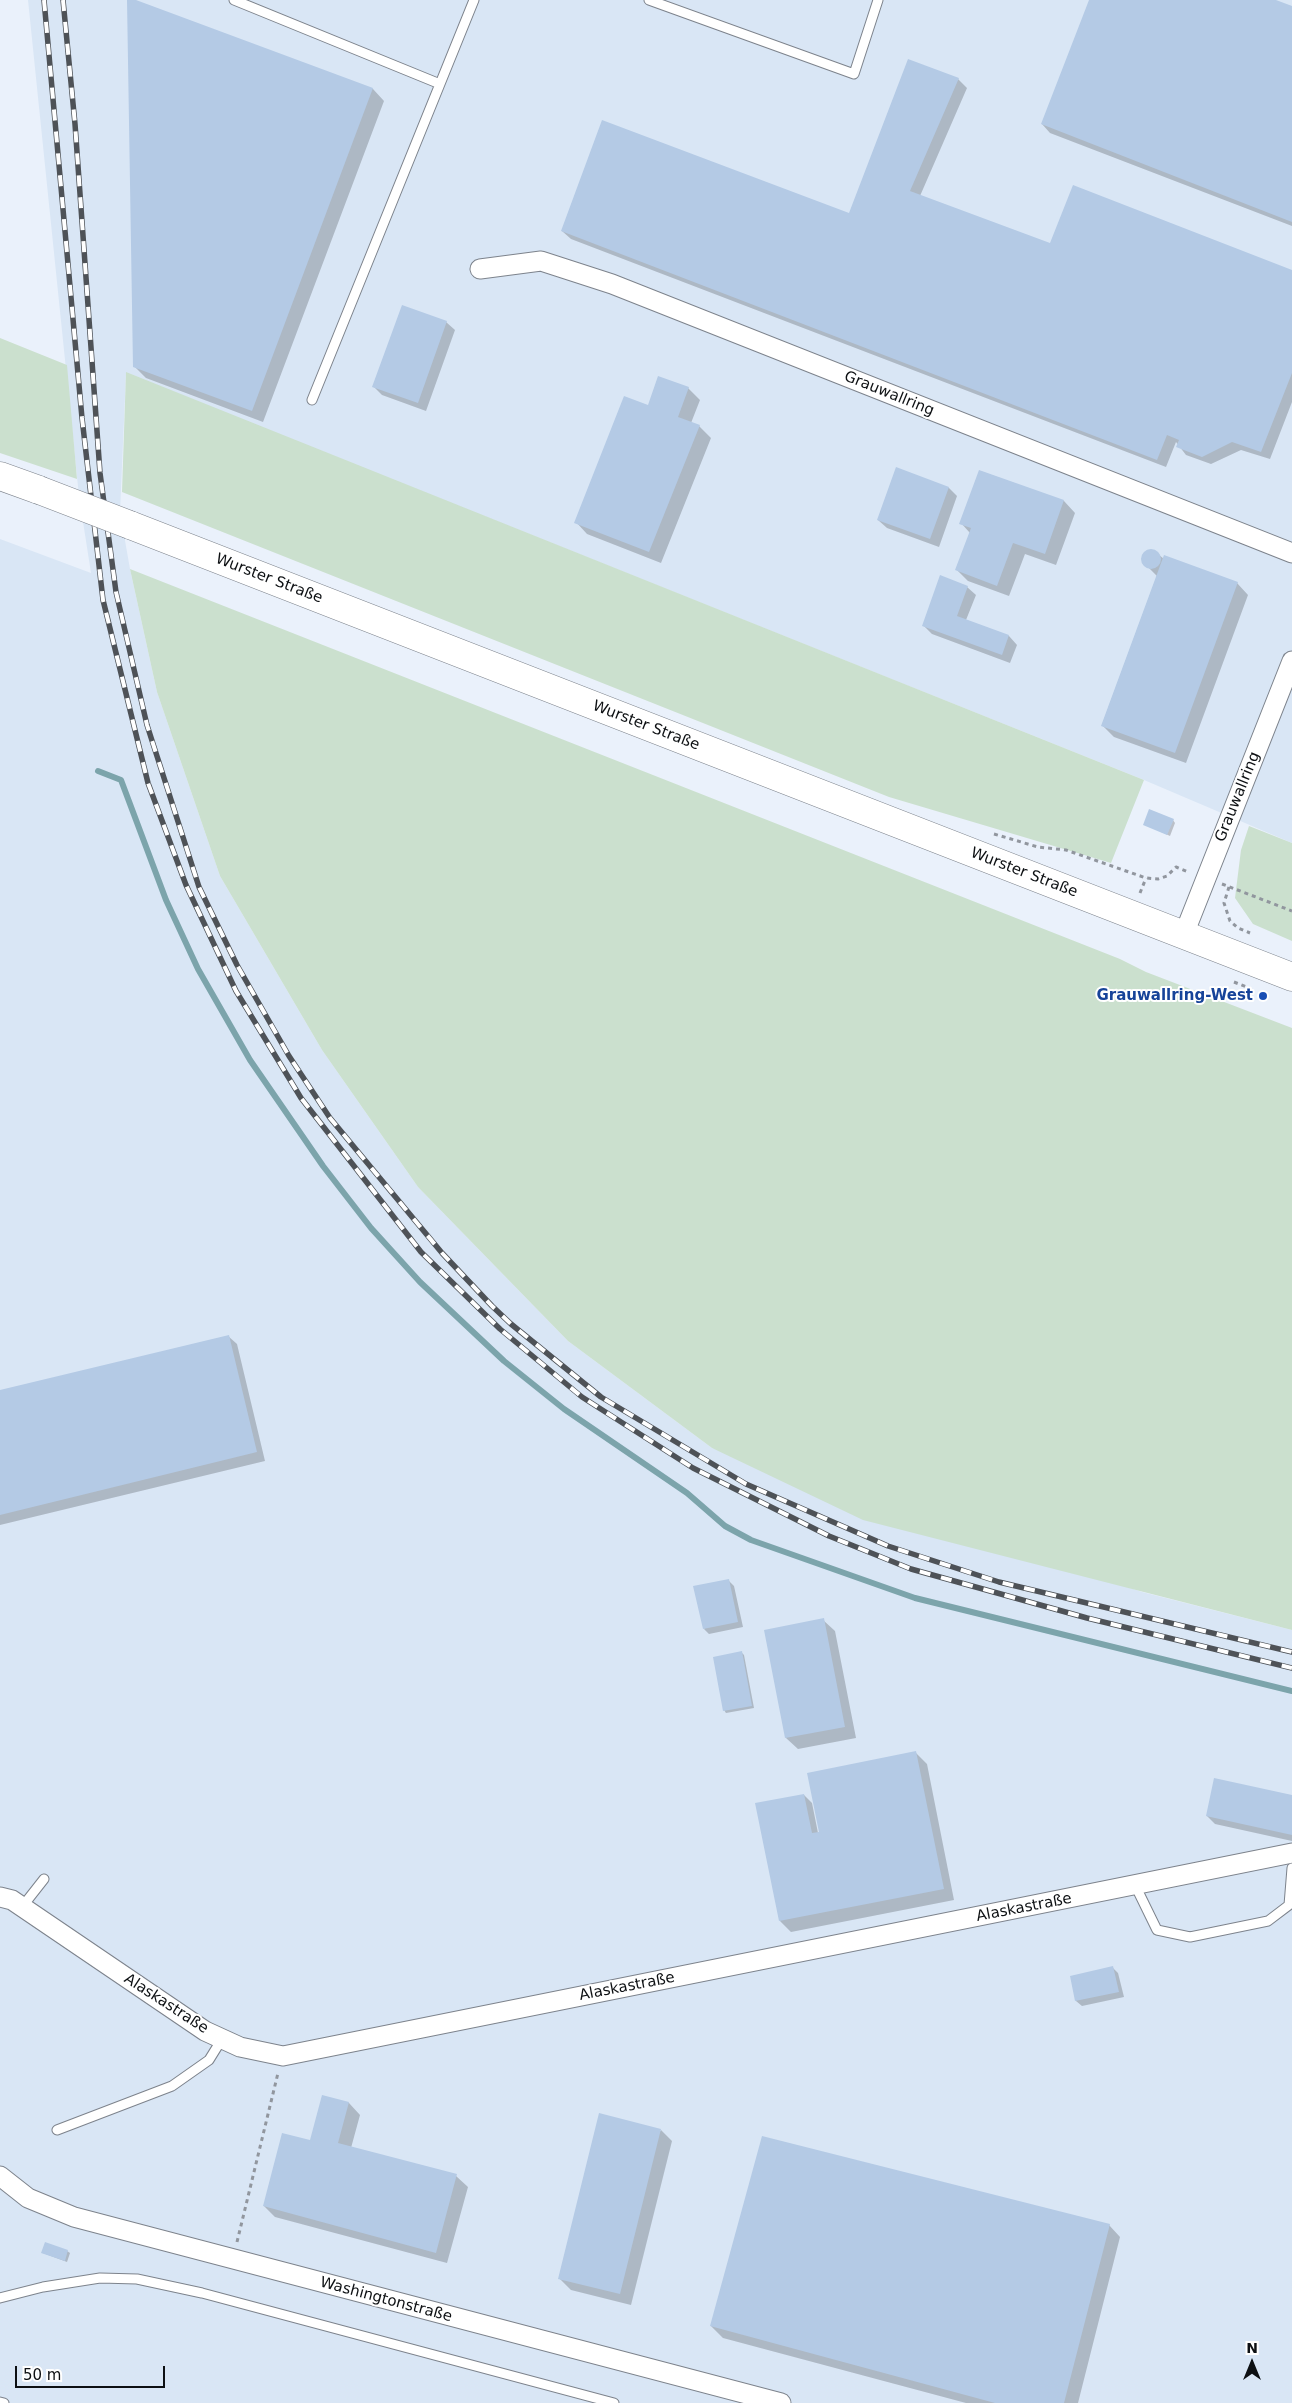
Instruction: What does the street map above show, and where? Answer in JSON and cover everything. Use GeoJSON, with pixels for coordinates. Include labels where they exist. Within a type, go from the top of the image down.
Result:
{"type":"FeatureCollection","features":[{"type":"Feature","properties":{"kind":"main road","name":"Wurster Straße"},"geometry":{"type":"LineString","coordinates":[[0,476],[1292,977]]}},
{"type":"Feature","properties":{"kind":"street","name":"Grauwallring"},"geometry":{"type":"LineString","coordinates":[[480,269],[541,261],[612,284],[1292,553]]}},
{"type":"Feature","properties":{"kind":"street","name":"Grauwallring"},"geometry":{"type":"LineString","coordinates":[[1184,934],[1292,661]]}},
{"type":"Feature","properties":{"kind":"street","name":"Alaskastraße"},"geometry":{"type":"LineString","coordinates":[[0,1897],[12,1900],[22,1906],[205,2032],[240,2047],[283,2056],[1292,1853]]}},
{"type":"Feature","properties":{"kind":"street","name":"Washingtonstraße"},"geometry":{"type":"LineString","coordinates":[[0,2176],[28,2198],[74,2217],[781,2403]]}},
{"type":"Feature","properties":{"kind":"lane"},"geometry":{"type":"LineString","coordinates":[[234,0],[440,84]]}},
{"type":"Feature","properties":{"kind":"lane"},"geometry":{"type":"LineString","coordinates":[[312,400],[474,0]]}},
{"type":"Feature","properties":{"kind":"lane"},"geometry":{"type":"LineString","coordinates":[[649,0],[854,74],[878,0]]}},
{"type":"Feature","properties":{"kind":"lane"},"geometry":{"type":"LineString","coordinates":[[1135,1886],[1157,1930],[1190,1937],[1268,1921],[1289,1904],[1292,1868]]}},
{"type":"Feature","properties":{"kind":"lane"},"geometry":{"type":"LineString","coordinates":[[22,1906],[44,1880]]}},
{"type":"Feature","properties":{"kind":"lane"},"geometry":{"type":"LineString","coordinates":[[57,2130],[172,2086],[209,2060],[222,2039]]}},
{"type":"Feature","properties":{"kind":"lane"},"geometry":{"type":"LineString","coordinates":[[0,2298],[43,2287],[100,2278],[137,2279],[202,2293],[614,2403]]}},
{"type":"Feature","properties":{"kind":"lane"},"geometry":{"type":"LineString","coordinates":[[0,2402],[4,2403]]}},
{"type":"Feature","properties":{"kind":"path"},"geometry":{"type":"LineString","coordinates":[[1256,936],[1238,928],[1230,921],[1224,903],[1229,887],[1292,911]]}},
{"type":"Feature","properties":{"kind":"path"},"geometry":{"type":"LineString","coordinates":[[233,2260],[283,2056]]}},
{"type":"Feature","properties":{"kind":"shaded area"},"geometry":{"type":"Polygon","coordinates":[[[28,0],[1292,0],[1292,843],[1144,780],[126,373],[120,512],[130,569],[157,692],[220,876],[322,1050],[418,1187],[568,1341],[712,1448],[1142,1592],[1292,1630],[1292,2403],[0,2403],[0,539],[91,573],[79,496],[28,0]]]}},
{"type":"Feature","properties":{"kind":"green space"},"geometry":{"type":"Polygon","coordinates":[[[0,338],[67,365],[77,479],[0,453],[0,338]]]}},
{"type":"Feature","properties":{"kind":"green space"},"geometry":{"type":"Polygon","coordinates":[[[126,372],[1144,780],[1111,863],[889,797],[122,492],[126,372]]]}},
{"type":"Feature","properties":{"kind":"green space"},"geometry":{"type":"Polygon","coordinates":[[[130,569],[1120,959],[1146,972],[1292,1028],[1292,1630],[863,1520],[712,1448],[568,1341],[418,1187],[322,1050],[220,876],[157,692],[130,569]]]}},
{"type":"Feature","properties":{"kind":"green space"},"geometry":{"type":"Polygon","coordinates":[[[1249,826],[1292,843],[1292,941],[1253,924],[1235,898],[1241,850],[1249,826]]]}},
{"type":"Feature","properties":{"kind":"building"},"geometry":{"type":"Polygon","coordinates":[[[127,0],[136,0],[373,88],[252,411],[133,367],[127,0]]]}},
{"type":"Feature","properties":{"kind":"building"},"geometry":{"type":"Polygon","coordinates":[[[1089,0],[1276,0],[1292,6],[1292,222],[1041,124],[1089,0]]]}},
{"type":"Feature","properties":{"kind":"building"},"geometry":{"type":"Polygon","coordinates":[[[908,59],[959,78],[910,191],[1050,243],[1073,185],[1292,270],[1292,373],[1261,452],[1232,442],[1202,457],[1176,447],[1179,440],[1167,435],[1157,460],[561,231],[602,120],[849,213],[908,59]]]}},
{"type":"Feature","properties":{"kind":"building"},"geometry":{"type":"Polygon","coordinates":[[[402,305],[447,321],[418,403],[372,387],[402,305]]]}},
{"type":"Feature","properties":{"kind":"building"},"geometry":{"type":"Polygon","coordinates":[[[658,376],[689,387],[678,417],[700,425],[649,552],[574,523],[624,396],[648,405],[658,376]]]}},
{"type":"Feature","properties":{"kind":"building"},"geometry":{"type":"Polygon","coordinates":[[[896,467],[949,487],[930,539],[877,520],[896,467]]]}},
{"type":"Feature","properties":{"kind":"building"},"geometry":{"type":"Polygon","coordinates":[[[979,470],[1064,500],[1045,554],[1013,543],[997,586],[955,570],[971,528],[959,524],[979,470]]]}},
{"type":"Feature","properties":{"kind":"building"},"geometry":{"type":"Polygon","coordinates":[[[1151,549],[1158,552],[1161,559],[1158,566],[1151,569],[1144,566],[1141,559],[1144,552],[1151,549]]]}},
{"type":"Feature","properties":{"kind":"building"},"geometry":{"type":"Polygon","coordinates":[[[1164,555],[1238,582],[1175,753],[1101,726],[1164,555]]]}},
{"type":"Feature","properties":{"kind":"building"},"geometry":{"type":"Polygon","coordinates":[[[940,575],[968,586],[957,616],[1009,635],[1002,655],[922,626],[940,575]]]}},
{"type":"Feature","properties":{"kind":"building"},"geometry":{"type":"Polygon","coordinates":[[[1149,809],[1174,819],[1167,835],[1143,825],[1149,809]]]}},
{"type":"Feature","properties":{"kind":"building"},"geometry":{"type":"Polygon","coordinates":[[[229,1335],[257,1452],[0,1515],[0,1390],[229,1335]]]}},
{"type":"Feature","properties":{"kind":"building"},"geometry":{"type":"Polygon","coordinates":[[[729,1579],[738,1622],[703,1629],[693,1586],[729,1579]]]}},
{"type":"Feature","properties":{"kind":"building"},"geometry":{"type":"Polygon","coordinates":[[[824,1618],[845,1727],[785,1738],[764,1630],[824,1618]]]}},
{"type":"Feature","properties":{"kind":"building"},"geometry":{"type":"Polygon","coordinates":[[[742,1651],[752,1706],[723,1711],[713,1657],[742,1651]]]}},
{"type":"Feature","properties":{"kind":"building"},"geometry":{"type":"Polygon","coordinates":[[[916,1751],[944,1889],[779,1921],[755,1803],[804,1794],[812,1833],[819,1832],[807,1773],[916,1751]]]}},
{"type":"Feature","properties":{"kind":"building"},"geometry":{"type":"Polygon","coordinates":[[[1214,1778],[1292,1795],[1292,1835],[1206,1816],[1214,1778]]]}},
{"type":"Feature","properties":{"kind":"building"},"geometry":{"type":"Polygon","coordinates":[[[1113,1966],[1119,1992],[1075,2001],[1070,1976],[1113,1966]]]}},
{"type":"Feature","properties":{"kind":"building"},"geometry":{"type":"Polygon","coordinates":[[[322,2095],[349,2102],[338,2143],[457,2174],[436,2253],[263,2206],[282,2133],[310,2140],[322,2095]]]}},
{"type":"Feature","properties":{"kind":"building"},"geometry":{"type":"Polygon","coordinates":[[[599,2113],[661,2129],[620,2294],[558,2279],[599,2113]]]}},
{"type":"Feature","properties":{"kind":"building"},"geometry":{"type":"Polygon","coordinates":[[[762,2136],[1110,2224],[1064,2403],[995,2403],[710,2326],[762,2136]]]}},
{"type":"Feature","properties":{"kind":"building"},"geometry":{"type":"Polygon","coordinates":[[[45,2242],[68,2250],[65,2261],[41,2253],[45,2242]]]}},
{"type":"Feature","properties":{"kind":"waterway"},"geometry":{"type":"LineString","coordinates":[[98,771],[121,780],[166,900],[198,969],[250,1060],[323,1166],[371,1228],[420,1282],[504,1361],[564,1409],[687,1493],[725,1526],[751,1540],[915,1598],[1292,1691]]}},
{"type":"Feature","properties":{"kind":"railway"},"geometry":{"type":"LineString","coordinates":[[44,0],[82,418],[103,600],[148,783],[186,885],[236,991],[301,1098],[421,1252],[500,1329],[582,1397],[693,1468],[829,1536],[911,1569],[1087,1618],[1292,1668]]}},
{"type":"Feature","properties":{"kind":"railway"},"geometry":{"type":"LineString","coordinates":[[63,0],[75,124],[100,473],[116,592],[147,725],[199,887],[237,965],[289,1056],[330,1118],[442,1253],[511,1324],[601,1397],[746,1484],[888,1546],[999,1582],[1292,1652]]}},
{"type":"Feature","properties":{"kind":"place","name":"Grauwallring-West"},"geometry":{"type":"Point","coordinates":[1263,996]}}]}
